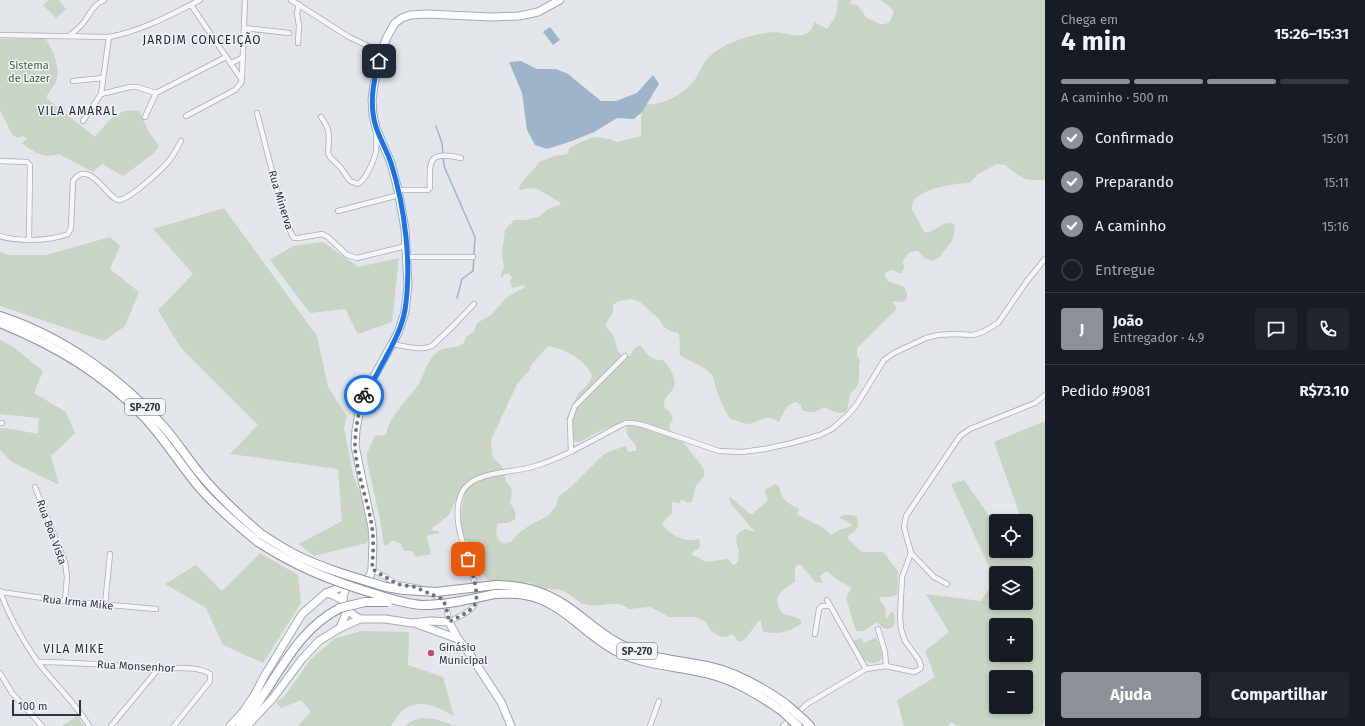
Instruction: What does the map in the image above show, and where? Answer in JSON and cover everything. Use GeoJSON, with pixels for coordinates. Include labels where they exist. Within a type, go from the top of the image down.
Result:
{"type":"FeatureCollection","features":[{"type":"Feature","properties":{"kind":"highway","name":"SP-270"},"geometry":{"type":"LineString","coordinates":[[0,316],[30,327],[52,339],[84,358],[111,378],[148,411],[164,428],[216,492],[259,538],[280,556],[315,574],[331,581],[406,603],[440,604],[495,594],[526,595],[540,599],[557,609],[592,635],[620,653],[636,660],[655,665],[709,674],[731,681],[784,708]]}},
{"type":"Feature","properties":{"kind":"highway","name":"SP-270"},"geometry":{"type":"LineString","coordinates":[[0,323],[56,348],[90,369],[110,385],[136,408],[216,506],[230,520],[259,538],[311,562],[351,577],[386,587],[436,592],[496,585],[524,587],[539,591],[565,605],[597,630],[625,647],[657,658],[709,666],[731,674],[770,693],[800,724],[810,726]]}},
{"type":"Feature","properties":{"kind":"highway"},"geometry":{"type":"LineString","coordinates":[[240,726],[250,715],[277,673],[306,634],[318,621],[343,606],[376,601],[406,603]]}},
{"type":"Feature","properties":{"kind":"main road"},"geometry":{"type":"LineString","coordinates":[[230,726],[243,712],[255,694],[302,614],[326,593],[349,584],[365,581],[370,576],[372,569],[372,527],[355,446],[356,430],[365,393],[398,333],[405,312],[408,285],[406,246],[398,193],[391,163],[376,128],[373,115],[372,100],[374,85],[381,52],[387,37],[395,23],[410,15],[427,14],[491,17],[519,16],[538,12],[560,0]]}},
{"type":"Feature","properties":{"kind":"main road"},"geometry":{"type":"LineString","coordinates":[[340,628],[344,591],[349,584]]}},
{"type":"Feature","properties":{"kind":"main road"},"geometry":{"type":"LineString","coordinates":[[326,593],[333,595],[343,606],[360,619]]}},
{"type":"Feature","properties":{"kind":"main road"},"geometry":{"type":"LineString","coordinates":[[247,726],[273,698],[302,659],[319,642],[340,628],[360,619],[385,619],[412,623],[458,639]]}},
{"type":"Feature","properties":{"kind":"main road"},"geometry":{"type":"LineString","coordinates":[[412,623],[430,621],[449,622],[458,639],[467,650],[501,702],[511,726]]}},
{"type":"Feature","properties":{"kind":"street"},"geometry":{"type":"LineString","coordinates":[[69,36],[86,19],[96,4],[104,0]]}},
{"type":"Feature","properties":{"kind":"street"},"geometry":{"type":"LineString","coordinates":[[0,35],[109,38],[126,34],[200,0]]}},
{"type":"Feature","properties":{"kind":"street"},"geometry":{"type":"LineString","coordinates":[[186,116],[235,90],[239,86],[242,80],[245,0]]}},
{"type":"Feature","properties":{"kind":"street"},"geometry":{"type":"LineString","coordinates":[[291,0],[349,37],[381,52]]}},
{"type":"Feature","properties":{"kind":"street"},"geometry":{"type":"LineString","coordinates":[[298,4],[298,43]]}},
{"type":"Feature","properties":{"kind":"street"},"geometry":{"type":"LineString","coordinates":[[191,5],[242,80]]}},
{"type":"Feature","properties":{"kind":"street"},"geometry":{"type":"LineString","coordinates":[[244,28],[289,33]]}},
{"type":"Feature","properties":{"kind":"street"},"geometry":{"type":"LineString","coordinates":[[83,121],[101,94],[109,38]]}},
{"type":"Feature","properties":{"kind":"street"},"geometry":{"type":"LineString","coordinates":[[145,117],[156,93],[226,57]]}},
{"type":"Feature","properties":{"kind":"street"},"geometry":{"type":"LineString","coordinates":[[231,63],[242,58]]}},
{"type":"Feature","properties":{"kind":"street"},"geometry":{"type":"LineString","coordinates":[[72,82],[103,78]]}},
{"type":"Feature","properties":{"kind":"street"},"geometry":{"type":"LineString","coordinates":[[101,94],[130,87],[138,87],[156,93]]}},
{"type":"Feature","properties":{"kind":"street","name":"Rua Minerva"},"geometry":{"type":"LineString","coordinates":[[257,113],[283,214],[294,238],[322,234],[328,237],[347,255],[356,258],[406,246]]}},
{"type":"Feature","properties":{"kind":"street"},"geometry":{"type":"LineString","coordinates":[[321,117],[327,124],[329,131],[328,153],[354,184],[358,184],[364,180],[373,160],[376,151],[376,128]]}},
{"type":"Feature","properties":{"kind":"street"},"geometry":{"type":"LineString","coordinates":[[0,236],[5,238],[29,240],[63,236],[68,234],[71,228],[73,181],[76,177],[80,175],[88,175],[106,189],[114,198],[119,200],[129,196],[168,162],[181,142]]}},
{"type":"Feature","properties":{"kind":"street"},"geometry":{"type":"LineString","coordinates":[[338,211],[398,193],[425,191],[429,189],[431,161],[437,156],[446,155],[461,158]]}},
{"type":"Feature","properties":{"kind":"street"},"geometry":{"type":"LineString","coordinates":[[0,161],[27,162],[30,165],[29,240]]}},
{"type":"Feature","properties":{"kind":"street"},"geometry":{"type":"LineString","coordinates":[[407,257],[473,257]]}},
{"type":"Feature","properties":{"kind":"street"},"geometry":{"type":"LineString","coordinates":[[372,569],[397,584],[415,587],[442,599],[446,606],[449,622],[470,610],[474,607],[476,602],[475,584],[457,522],[457,510],[464,489],[472,482],[481,477],[532,467],[572,452],[626,423],[643,425],[719,451],[742,452],[765,449],[792,443],[820,434],[832,429],[849,414],[857,404],[884,360],[894,353],[932,337],[954,334],[973,335],[983,332],[998,323],[1027,281],[1045,259]]}},
{"type":"Feature","properties":{"kind":"street"},"geometry":{"type":"LineString","coordinates":[[392,344],[416,348],[427,348],[432,346],[445,335],[474,304]]}},
{"type":"Feature","properties":{"kind":"street"},"geometry":{"type":"LineString","coordinates":[[572,452],[570,420],[575,406],[625,356]]}},
{"type":"Feature","properties":{"kind":"street"},"geometry":{"type":"LineString","coordinates":[[946,584],[934,577],[911,553],[904,527],[906,516],[960,436],[970,429],[1035,403],[1045,395]]}},
{"type":"Feature","properties":{"kind":"street","name":"Rua Boa Vista"},"geometry":{"type":"LineString","coordinates":[[36,487],[64,562],[67,577],[65,602]]}},
{"type":"Feature","properties":{"kind":"street"},"geometry":{"type":"LineString","coordinates":[[783,726],[807,704],[866,669],[886,666],[914,672],[918,671],[921,666],[919,660],[905,641],[901,629],[900,617],[902,577],[911,553]]}},
{"type":"Feature","properties":{"kind":"street"},"geometry":{"type":"LineString","coordinates":[[105,605],[110,554]]}},
{"type":"Feature","properties":{"kind":"street"},"geometry":{"type":"LineString","coordinates":[[0,592],[10,618],[38,662],[76,706],[89,726]]}},
{"type":"Feature","properties":{"kind":"street","name":"Rua Irma Mike"},"geometry":{"type":"LineString","coordinates":[[0,592],[65,602],[156,609]]}},
{"type":"Feature","properties":{"kind":"street"},"geometry":{"type":"LineString","coordinates":[[827,600],[866,669]]}},
{"type":"Feature","properties":{"kind":"street"},"geometry":{"type":"LineString","coordinates":[[815,634],[815,625],[819,609],[822,606],[830,606]]}},
{"type":"Feature","properties":{"kind":"street"},"geometry":{"type":"LineString","coordinates":[[878,629],[886,666]]}},
{"type":"Feature","properties":{"kind":"street","name":"Rua Monsenhor"},"geometry":{"type":"LineString","coordinates":[[38,662],[76,662],[160,668],[199,669],[206,671],[210,674],[210,681],[174,726]]}},
{"type":"Feature","properties":{"kind":"street"},"geometry":{"type":"LineString","coordinates":[[111,726],[160,668]]}},
{"type":"Feature","properties":{"kind":"street"},"geometry":{"type":"LineString","coordinates":[[0,673],[12,693],[42,726]]}},
{"type":"Feature","properties":{"kind":"street"},"geometry":{"type":"LineString","coordinates":[[650,726],[659,701]]}},
{"type":"Feature","properties":{"kind":"green space"},"geometry":{"type":"Polygon","coordinates":[[[49,0],[59,0],[66,9],[56,18],[43,5],[49,0]]]}},
{"type":"Feature","properties":{"kind":"green space"},"geometry":{"type":"Polygon","coordinates":[[[838,0],[852,0],[850,3],[858,6],[867,18],[880,24],[885,24],[890,22],[894,11],[881,0],[1045,0],[1045,180],[1025,179],[1005,165],[997,164],[978,174],[970,183],[935,188],[918,196],[913,202],[912,209],[924,232],[932,231],[943,224],[951,223],[955,225],[953,239],[941,256],[933,261],[926,259],[918,251],[910,252],[903,260],[904,268],[902,273],[892,270],[885,273],[888,281],[904,287],[907,293],[907,298],[903,302],[892,301],[896,307],[896,310],[857,348],[857,356],[860,360],[859,382],[850,394],[847,411],[842,413],[824,407],[816,411],[809,412],[802,410],[801,405],[796,402],[787,407],[779,422],[768,418],[763,418],[750,424],[733,420],[729,417],[723,406],[711,374],[704,368],[680,355],[680,341],[678,333],[670,331],[663,326],[660,320],[640,302],[632,299],[619,301],[613,305],[613,312],[605,325],[614,337],[618,351],[623,357],[630,356],[634,349],[640,345],[651,358],[663,360],[673,376],[675,383],[673,390],[666,397],[664,402],[664,407],[670,412],[673,419],[669,426],[671,433],[676,439],[683,442],[704,470],[704,476],[696,486],[692,501],[688,503],[681,499],[680,503],[672,502],[672,513],[662,524],[671,533],[682,539],[699,539],[700,547],[692,553],[693,556],[700,558],[705,562],[728,559],[733,565],[738,561],[739,551],[736,541],[737,535],[746,529],[755,532],[731,504],[729,497],[752,514],[768,501],[765,492],[766,489],[776,484],[786,501],[799,509],[798,515],[824,528],[831,535],[839,530],[853,526],[847,521],[839,518],[841,516],[856,516],[858,525],[857,528],[848,536],[849,540],[862,552],[883,552],[898,571],[897,595],[881,597],[879,599],[885,607],[886,619],[892,611],[894,613],[894,625],[888,629],[883,628],[877,622],[864,631],[856,631],[846,598],[851,587],[839,581],[827,571],[820,576],[823,583],[815,582],[802,566],[798,564],[795,568],[795,582],[782,591],[778,598],[778,602],[782,613],[801,620],[801,624],[787,631],[769,633],[763,632],[761,621],[759,620],[747,637],[741,642],[737,640],[733,634],[726,637],[719,636],[710,630],[706,622],[696,617],[669,617],[650,607],[629,609],[619,604],[594,606],[579,602],[564,591],[543,589],[531,583],[524,583],[509,588],[501,587],[487,580],[483,574],[482,563],[463,533],[461,526],[461,515],[464,492],[456,499],[449,515],[432,528],[433,531],[439,531],[439,533],[428,535],[427,537],[431,554],[416,557],[412,551],[404,551],[401,544],[395,541],[392,541],[386,546],[384,545],[380,519],[367,461],[367,453],[375,436],[386,435],[391,421],[418,385],[433,356],[440,350],[462,345],[465,342],[466,337],[474,332],[477,323],[491,315],[506,298],[525,287],[524,285],[512,288],[510,282],[512,277],[509,274],[505,274],[501,278],[504,268],[502,254],[505,230],[514,220],[525,220],[538,217],[548,209],[560,205],[561,203],[538,189],[530,188],[520,190],[519,188],[526,177],[539,162],[554,156],[568,154],[569,148],[594,137],[609,139],[617,142],[641,136],[641,115],[645,104],[665,101],[685,90],[694,81],[708,58],[725,46],[742,38],[770,32],[800,36],[811,30],[814,22],[827,29],[836,16],[838,0]],[[548,346],[517,384],[491,440],[492,455],[502,466],[506,481],[512,490],[510,503],[515,513],[515,518],[513,521],[497,524],[497,536],[504,544],[511,542],[519,533],[530,525],[548,516],[556,506],[558,497],[571,487],[602,456],[610,451],[626,446],[628,452],[636,451],[635,444],[627,434],[627,424],[609,427],[580,442],[575,442],[569,420],[566,419],[578,394],[589,383],[592,376],[580,360],[567,352],[548,346]]]}},
{"type":"Feature","properties":{"kind":"green space","name":"Sistema de Lazer"},"geometry":{"type":"Polygon","coordinates":[[[0,39],[46,39],[54,54],[58,71],[56,82],[46,98],[95,137],[109,121],[119,114],[124,112],[139,111],[149,132],[159,146],[153,154],[123,176],[102,164],[93,172],[59,154],[48,156],[39,154],[30,149],[22,143],[27,139],[23,136],[17,138],[12,134],[0,110],[0,39]]]}},
{"type":"Feature","properties":{"kind":"green space"},"geometry":{"type":"Polygon","coordinates":[[[224,208],[317,336],[328,387],[347,416],[344,428],[353,474],[372,527],[367,543],[314,556],[299,544],[342,521],[338,469],[230,454],[258,425],[181,348],[158,310],[193,274],[153,229],[224,208]]]}},
{"type":"Feature","properties":{"kind":"green space"},"geometry":{"type":"Polygon","coordinates":[[[110,237],[120,246],[110,269],[139,292],[125,326],[104,341],[0,306],[0,252],[8,255],[46,255],[110,237]]]}},
{"type":"Feature","properties":{"kind":"green space"},"geometry":{"type":"Polygon","coordinates":[[[323,242],[358,267],[399,258],[392,322],[358,334],[345,309],[310,313],[270,260],[293,246],[323,242]]]}},
{"type":"Feature","properties":{"kind":"green space"},"geometry":{"type":"Polygon","coordinates":[[[0,340],[12,346],[43,371],[34,393],[66,412],[75,433],[51,456],[59,485],[12,462],[0,450],[0,428],[38,434],[39,418],[0,414],[0,340]]]}},
{"type":"Feature","properties":{"kind":"green space"},"geometry":{"type":"Polygon","coordinates":[[[1045,421],[1045,722],[1041,726],[958,726],[951,722],[947,726],[904,726],[897,700],[935,677],[925,651],[949,632],[926,594],[981,601],[989,589],[989,610],[1033,610],[1033,566],[989,567],[951,484],[964,480],[989,516],[989,558],[1033,558],[1033,514],[1020,514],[994,442],[1045,421]]]}},
{"type":"Feature","properties":{"kind":"green space"},"geometry":{"type":"Polygon","coordinates":[[[260,553],[298,575],[301,603],[263,663],[223,645],[206,608],[165,584],[196,565],[222,591],[260,553]]]}},
{"type":"Feature","properties":{"kind":"green space"},"geometry":{"type":"Polygon","coordinates":[[[361,631],[409,632],[408,665],[443,677],[454,716],[442,709],[422,704],[408,707],[402,711],[391,726],[298,726],[311,712],[301,700],[281,708],[276,702],[284,697],[311,659],[334,639],[361,631]]]}},
{"type":"Feature","properties":{"kind":"green space"},"geometry":{"type":"Polygon","coordinates":[[[876,637],[882,656],[881,660],[878,662],[870,663],[861,656],[852,642],[861,638],[864,643],[876,637]]]}},
{"type":"Feature","properties":{"kind":"green space"},"geometry":{"type":"Polygon","coordinates":[[[77,716],[84,726],[62,726],[77,716]]]}},
{"type":"Feature","properties":{"kind":"green space"},"geometry":{"type":"Polygon","coordinates":[[[421,718],[435,719],[456,726],[405,726],[412,721],[421,718]]]}},
{"type":"Feature","properties":{"kind":"water"},"geometry":{"type":"Polygon","coordinates":[[[550,27],[560,40],[553,45],[543,32],[550,27]]]}},
{"type":"Feature","properties":{"kind":"water"},"geometry":{"type":"Polygon","coordinates":[[[521,61],[537,69],[556,69],[568,74],[601,101],[616,101],[637,93],[653,75],[659,84],[642,112],[634,119],[617,118],[594,132],[547,149],[535,145],[527,130],[522,93],[509,62],[521,61]]]}},
{"type":"Feature","properties":{"kind":"waterway"},"geometry":{"type":"LineString","coordinates":[[436,126],[442,143],[444,166],[475,237],[473,271],[462,279],[457,298]]}},
{"type":"Feature","properties":{"kind":"way so far"},"geometry":{"type":"LineString","coordinates":[[364,395],[356,430],[355,446],[372,527],[372,569],[397,584],[415,587],[442,599],[446,606],[449,622],[470,610],[474,607],[476,602],[475,584],[468,559]]}},
{"type":"Feature","properties":{"kind":"place","name":"Ginásio Municipal"},"geometry":{"type":"Point","coordinates":[431,653]}},
{"type":"Feature","properties":{"kind":"district","name":"JARDIM CONCEIÇÃO"},"geometry":{"type":"Point","coordinates":[202,40]}},
{"type":"Feature","properties":{"kind":"district","name":"VILA AMARAL"},"geometry":{"type":"Point","coordinates":[78,111]}},
{"type":"Feature","properties":{"kind":"district","name":"VILA MIKE"},"geometry":{"type":"Point","coordinates":[74,649]}},
{"type":"Feature","properties":{"kind":"route"},"geometry":{"type":"LineString","coordinates":[[364,395],[398,333],[405,312],[408,285],[405,229],[398,190],[391,163],[376,128],[373,115],[372,100],[379,61]]}}]}
